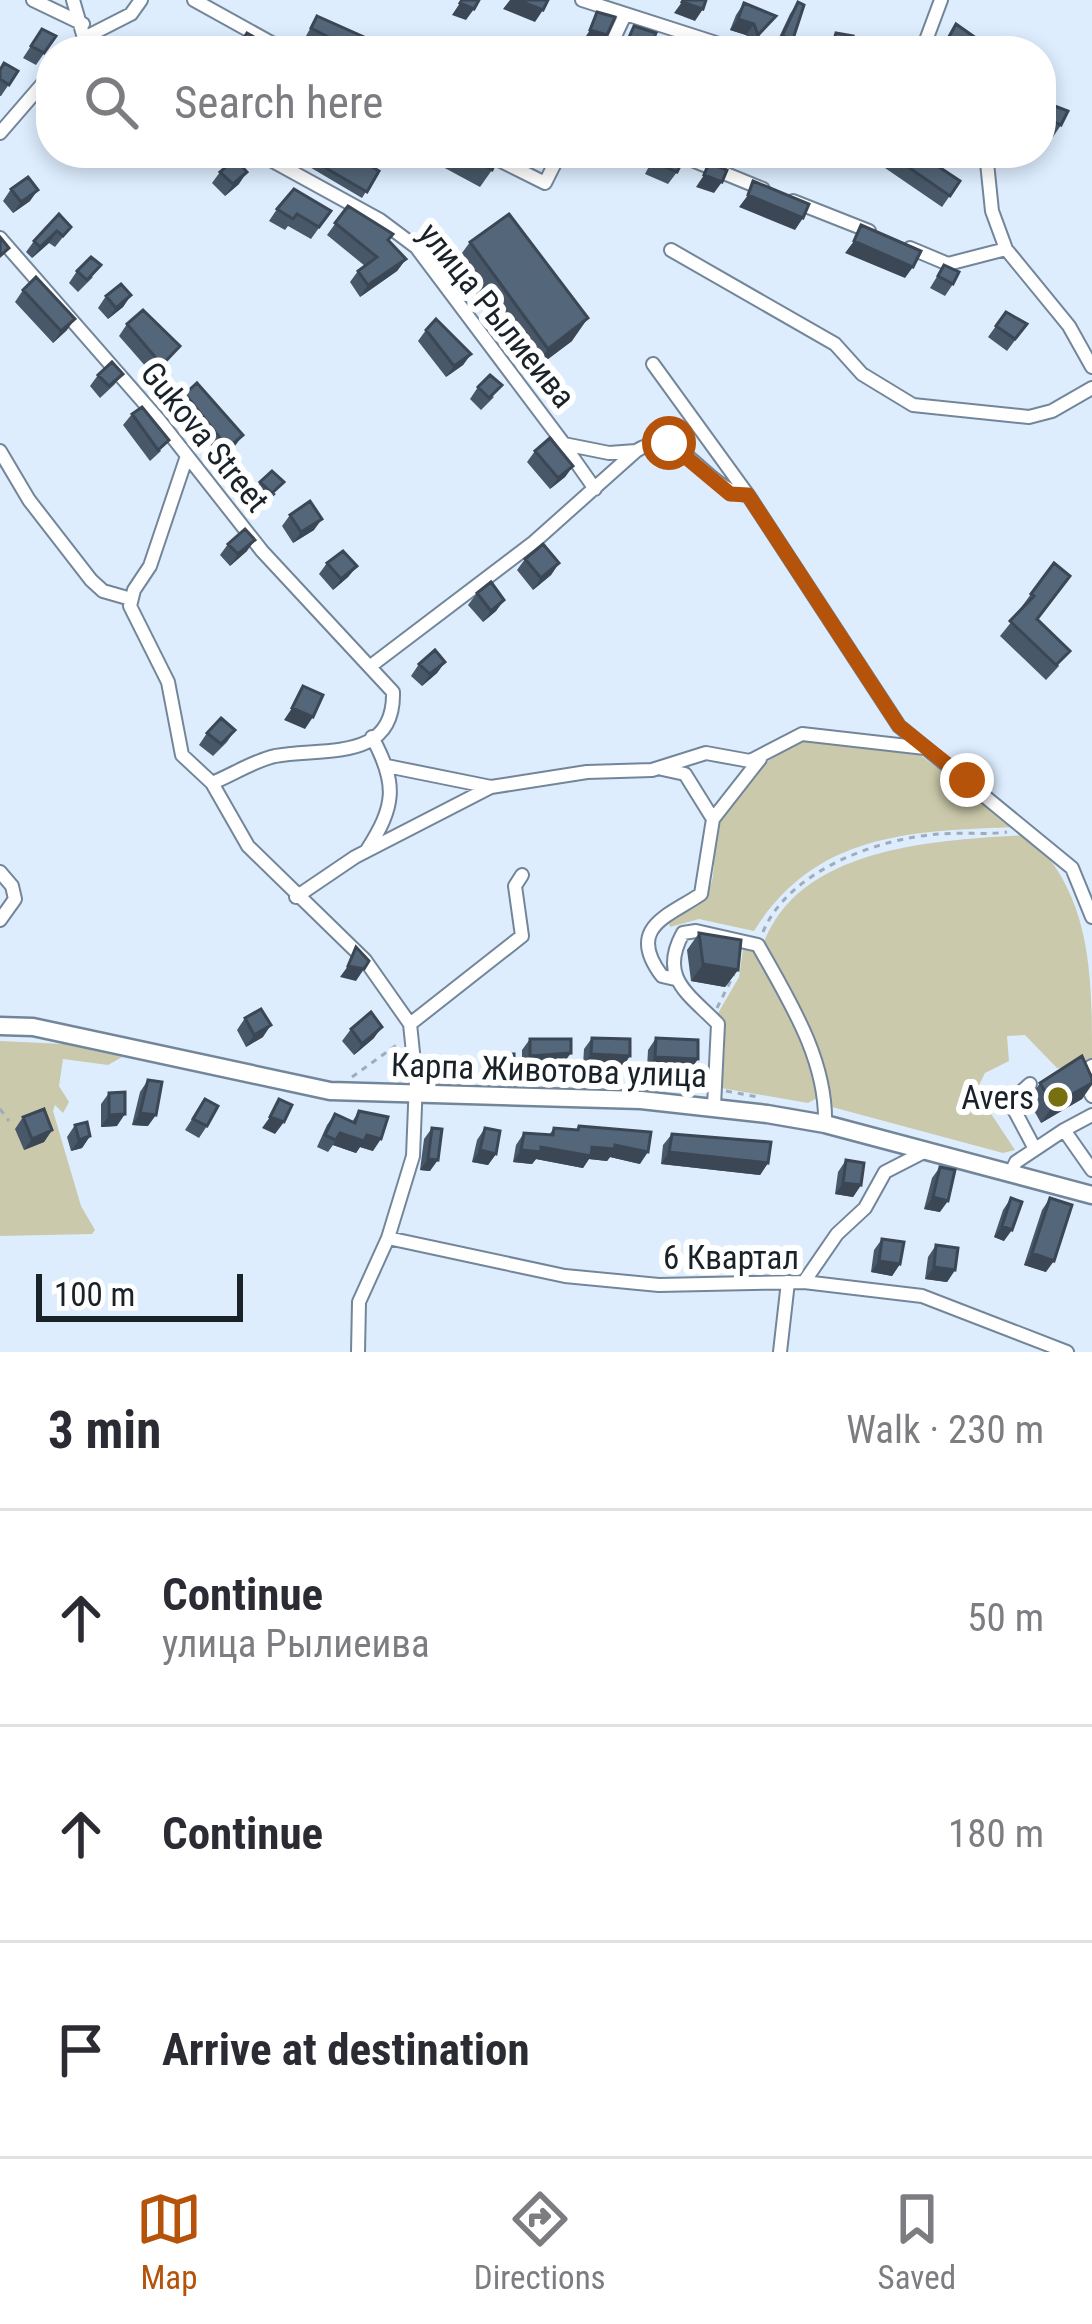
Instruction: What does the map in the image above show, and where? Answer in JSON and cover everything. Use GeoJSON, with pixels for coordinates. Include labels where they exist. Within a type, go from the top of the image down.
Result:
{"type":"FeatureCollection","features":[{"type":"Feature","properties":{"kind":"main road","name":"Карпа Животова улица"},"geometry":{"type":"LineString","coordinates":[[0,1026],[33,1027],[297,1087],[714,1106],[825,1124],[1092,1195]]}},
{"type":"Feature","properties":{"kind":"street"},"geometry":{"type":"LineString","coordinates":[[33,0],[87,36]]}},
{"type":"Feature","properties":{"kind":"street"},"geometry":{"type":"LineString","coordinates":[[74,0],[81,36]]}},
{"type":"Feature","properties":{"kind":"street"},"geometry":{"type":"LineString","coordinates":[[194,0],[259,36]]}},
{"type":"Feature","properties":{"kind":"street"},"geometry":{"type":"LineString","coordinates":[[582,0],[689,36]]}},
{"type":"Feature","properties":{"kind":"street"},"geometry":{"type":"LineString","coordinates":[[928,36],[941,0]]}},
{"type":"Feature","properties":{"kind":"street"},"geometry":{"type":"LineString","coordinates":[[83,32],[116,24],[138,1]]}},
{"type":"Feature","properties":{"kind":"street"},"geometry":{"type":"LineString","coordinates":[[615,36],[624,17]]}},
{"type":"Feature","properties":{"kind":"street"},"geometry":{"type":"LineString","coordinates":[[0,133],[36,91]]}},
{"type":"Feature","properties":{"kind":"street","name":"улица Рылиеива"},"geometry":{"type":"LineString","coordinates":[[285,168],[380,220],[416,247],[564,443],[609,453],[636,451],[650,442],[669,443],[730,494],[748,495]]}},
{"type":"Feature","properties":{"kind":"street"},"geometry":{"type":"LineString","coordinates":[[515,168],[545,183],[552,168]]}},
{"type":"Feature","properties":{"kind":"street"},"geometry":{"type":"LineString","coordinates":[[713,168],[948,264],[1006,249]]}},
{"type":"Feature","properties":{"kind":"street"},"geometry":{"type":"LineString","coordinates":[[988,168],[992,211],[1006,249],[1069,326],[1092,367]]}},
{"type":"Feature","properties":{"kind":"street","name":"Gukova Street"},"geometry":{"type":"LineString","coordinates":[[0,238],[262,550],[372,665]]}},
{"type":"Feature","properties":{"kind":"street"},"geometry":{"type":"LineString","coordinates":[[671,250],[835,344],[862,374],[913,405],[1029,417],[1052,411],[1092,388]]}},
{"type":"Feature","properties":{"kind":"street"},"geometry":{"type":"LineString","coordinates":[[653,364],[748,495],[899,726],[1032,830],[1072,868],[1092,917]]}},
{"type":"Feature","properties":{"kind":"street"},"geometry":{"type":"LineString","coordinates":[[564,443],[595,490]]}},
{"type":"Feature","properties":{"kind":"street"},"geometry":{"type":"LineString","coordinates":[[212,783],[264,759],[317,755],[372,737],[394,716],[393,692],[372,665],[595,490],[636,451]]}},
{"type":"Feature","properties":{"kind":"street"},"geometry":{"type":"LineString","coordinates":[[0,452],[29,500],[91,580],[103,591],[131,599]]}},
{"type":"Feature","properties":{"kind":"street"},"geometry":{"type":"LineString","coordinates":[[187,456],[150,566],[131,599],[139,630],[168,682],[182,755],[212,783],[248,846],[365,960],[410,1024],[415,1093],[412,1156],[388,1238],[359,1302],[358,1352]]}},
{"type":"Feature","properties":{"kind":"street"},"geometry":{"type":"LineString","coordinates":[[714,1106],[718,1024],[675,979],[662,976],[654,965],[651,931],[657,918],[701,894],[713,819],[779,741],[802,734],[926,748]]}},
{"type":"Feature","properties":{"kind":"street"},"geometry":{"type":"LineString","coordinates":[[366,851],[388,817],[388,766],[372,737]]}},
{"type":"Feature","properties":{"kind":"street"},"geometry":{"type":"LineString","coordinates":[[652,770],[706,753],[750,761],[762,756]]}},
{"type":"Feature","properties":{"kind":"street"},"geometry":{"type":"LineString","coordinates":[[388,766],[491,787]]}},
{"type":"Feature","properties":{"kind":"street"},"geometry":{"type":"LineString","coordinates":[[296,897],[366,851],[491,787],[587,772],[685,774],[713,819]]}},
{"type":"Feature","properties":{"kind":"street"},"geometry":{"type":"LineString","coordinates":[[0,872],[15,898],[0,920]]}},
{"type":"Feature","properties":{"kind":"street"},"geometry":{"type":"LineString","coordinates":[[410,1024],[522,936],[514,886],[522,875]]}},
{"type":"Feature","properties":{"kind":"street"},"geometry":{"type":"LineString","coordinates":[[675,979],[673,951],[682,933],[696,931],[758,945],[788,992],[821,1082],[825,1124]]}},
{"type":"Feature","properties":{"kind":"street"},"geometry":{"type":"LineString","coordinates":[[1092,1066],[1080,1074],[1092,1096]]}},
{"type":"Feature","properties":{"kind":"street"},"geometry":{"type":"LineString","coordinates":[[1030,1084],[1010,1102],[1035,1149]]}},
{"type":"Feature","properties":{"kind":"street"},"geometry":{"type":"LineString","coordinates":[[1010,1174],[1016,1162],[1092,1115]]}},
{"type":"Feature","properties":{"kind":"street"},"geometry":{"type":"LineString","coordinates":[[1064,1130],[1092,1171]]}},
{"type":"Feature","properties":{"kind":"street"},"geometry":{"type":"LineString","coordinates":[[804,1282],[837,1234],[865,1208],[885,1172],[924,1152]]}},
{"type":"Feature","properties":{"kind":"street","name":"6 Квартал"},"geometry":{"type":"LineString","coordinates":[[388,1238],[565,1276],[659,1285],[804,1282],[922,1296],[1067,1352]]}},
{"type":"Feature","properties":{"kind":"street"},"geometry":{"type":"LineString","coordinates":[[780,1352],[788,1282]]}},
{"type":"Feature","properties":{"kind":"path"},"geometry":{"type":"LineString","coordinates":[[758,945],[786,898],[840,862],[938,834],[1032,830]]}},
{"type":"Feature","properties":{"kind":"path"},"geometry":{"type":"LineString","coordinates":[[711,1016],[732,981],[741,943]]}},
{"type":"Feature","properties":{"kind":"path"},"geometry":{"type":"LineString","coordinates":[[345,1082],[399,1043],[411,1042]]}},
{"type":"Feature","properties":{"kind":"path"},"geometry":{"type":"LineString","coordinates":[[0,1109],[9,1121]]}},
{"type":"Feature","properties":{"kind":"green space"},"geometry":{"type":"Polygon","coordinates":[[[803,741],[920,755],[1018,827],[904,836],[837,856],[779,898],[754,931],[699,919],[670,927],[668,921],[708,891],[719,824],[731,800],[767,763],[803,741]]]}},
{"type":"Feature","properties":{"kind":"green space"},"geometry":{"type":"Polygon","coordinates":[[[1029,835],[1050,859],[1077,911],[1089,967],[1092,1060],[1079,1067],[1057,1068],[1025,1035],[1007,1036],[1009,1061],[985,1073],[976,1091],[1015,1150],[1003,1153],[832,1107],[792,990],[763,945],[781,912],[807,886],[876,854],[955,840],[1029,835]]]}},
{"type":"Feature","properties":{"kind":"green space"},"geometry":{"type":"Polygon","coordinates":[[[753,948],[800,1038],[817,1098],[808,1103],[721,1088],[725,1046],[717,1015],[739,977],[743,950],[753,948]]]}},
{"type":"Feature","properties":{"kind":"green space"},"geometry":{"type":"Polygon","coordinates":[[[0,1041],[64,1044],[122,1057],[108,1065],[63,1059],[59,1086],[69,1102],[63,1113],[55,1105],[53,1111],[81,1206],[95,1230],[92,1234],[0,1236],[0,1041]]]}},
{"type":"Feature","properties":{"kind":"building"},"geometry":{"type":"Polygon","coordinates":[[[462,0],[479,0],[474,9],[462,0]]]}},
{"type":"Feature","properties":{"kind":"building"},"geometry":{"type":"Polygon","coordinates":[[[518,0],[548,0],[543,10],[518,0]]]}},
{"type":"Feature","properties":{"kind":"building"},"geometry":{"type":"Polygon","coordinates":[[[683,0],[706,0],[703,9],[683,0]]]}},
{"type":"Feature","properties":{"kind":"building"},"geometry":{"type":"Polygon","coordinates":[[[798,2],[804,5],[794,36],[782,36],[798,2]]]}},
{"type":"Feature","properties":{"kind":"building"},"geometry":{"type":"Polygon","coordinates":[[[744,3],[776,16],[758,35],[754,24],[738,19],[744,3]]]}},
{"type":"Feature","properties":{"kind":"building"},"geometry":{"type":"Polygon","coordinates":[[[597,12],[615,17],[607,35],[590,30],[597,12]]]}},
{"type":"Feature","properties":{"kind":"building"},"geometry":{"type":"Polygon","coordinates":[[[317,16],[362,36],[326,36],[311,28],[317,16]]]}},
{"type":"Feature","properties":{"kind":"building"},"geometry":{"type":"Polygon","coordinates":[[[956,24],[973,36],[949,36],[956,24]]]}},
{"type":"Feature","properties":{"kind":"building"},"geometry":{"type":"Polygon","coordinates":[[[634,26],[656,33],[655,36],[630,36],[634,26]]]}},
{"type":"Feature","properties":{"kind":"building"},"geometry":{"type":"Polygon","coordinates":[[[4,63],[18,71],[9,85],[0,79],[4,63]]]}},
{"type":"Feature","properties":{"kind":"building"},"geometry":{"type":"Polygon","coordinates":[[[1056,106],[1068,111],[1061,125],[1056,123],[1056,106]]]}},
{"type":"Feature","properties":{"kind":"building"},"geometry":{"type":"Polygon","coordinates":[[[243,168],[247,172],[233,184],[220,172],[243,168]]]}},
{"type":"Feature","properties":{"kind":"building"},"geometry":{"type":"Polygon","coordinates":[[[326,168],[374,168],[379,171],[367,192],[326,168]]]}},
{"type":"Feature","properties":{"kind":"building"},"geometry":{"type":"Polygon","coordinates":[[[707,168],[727,170],[722,182],[704,175],[707,168]]]}},
{"type":"Feature","properties":{"kind":"building"},"geometry":{"type":"Polygon","coordinates":[[[910,168],[940,168],[960,181],[950,196],[910,168]]]}},
{"type":"Feature","properties":{"kind":"building"},"geometry":{"type":"Polygon","coordinates":[[[28,177],[38,190],[21,202],[11,189],[28,177]]]}},
{"type":"Feature","properties":{"kind":"building"},"geometry":{"type":"Polygon","coordinates":[[[753,181],[809,204],[803,218],[748,195],[753,181]]]}},
{"type":"Feature","properties":{"kind":"building"},"geometry":{"type":"Polygon","coordinates":[[[294,189],[331,211],[319,227],[277,209],[294,189]]]}},
{"type":"Feature","properties":{"kind":"building"},"geometry":{"type":"Polygon","coordinates":[[[348,206],[393,234],[388,240],[406,259],[368,285],[358,271],[377,257],[335,223],[348,206]]]}},
{"type":"Feature","properties":{"kind":"building"},"geometry":{"type":"Polygon","coordinates":[[[59,214],[71,227],[63,236],[57,231],[40,247],[34,241],[59,214]]]}},
{"type":"Feature","properties":{"kind":"building"},"geometry":{"type":"Polygon","coordinates":[[[509,214],[588,318],[548,349],[470,242],[509,214]]]}},
{"type":"Feature","properties":{"kind":"building"},"geometry":{"type":"Polygon","coordinates":[[[861,225],[921,251],[913,267],[854,241],[861,225]]]}},
{"type":"Feature","properties":{"kind":"building"},"geometry":{"type":"Polygon","coordinates":[[[91,257],[101,265],[87,280],[77,271],[91,257]]]}},
{"type":"Feature","properties":{"kind":"building"},"geometry":{"type":"Polygon","coordinates":[[[944,265],[959,272],[953,284],[938,276],[944,265]]]}},
{"type":"Feature","properties":{"kind":"building"},"geometry":{"type":"Polygon","coordinates":[[[36,277],[75,319],[61,331],[23,290],[36,277]]]}},
{"type":"Feature","properties":{"kind":"building"},"geometry":{"type":"Polygon","coordinates":[[[121,284],[131,295],[116,308],[106,296],[121,284]]]}},
{"type":"Feature","properties":{"kind":"building"},"geometry":{"type":"Polygon","coordinates":[[[143,310],[180,346],[162,365],[127,324],[143,310]]]}},
{"type":"Feature","properties":{"kind":"building"},"geometry":{"type":"Polygon","coordinates":[[[1006,312],[1027,324],[1015,339],[996,326],[1006,312]]]}},
{"type":"Feature","properties":{"kind":"building"},"geometry":{"type":"Polygon","coordinates":[[[436,319],[471,354],[454,366],[426,330],[436,319]]]}},
{"type":"Feature","properties":{"kind":"building"},"geometry":{"type":"Polygon","coordinates":[[[112,362],[123,374],[109,386],[98,375],[112,362]]]}},
{"type":"Feature","properties":{"kind":"building"},"geometry":{"type":"Polygon","coordinates":[[[490,375],[502,385],[489,398],[478,387],[490,375]]]}},
{"type":"Feature","properties":{"kind":"building"},"geometry":{"type":"Polygon","coordinates":[[[197,383],[243,435],[228,448],[185,394],[197,383]]]}},
{"type":"Feature","properties":{"kind":"building"},"geometry":{"type":"Polygon","coordinates":[[[142,407],[169,440],[158,450],[132,414],[142,407]]]}},
{"type":"Feature","properties":{"kind":"building"},"geometry":{"type":"Polygon","coordinates":[[[550,438],[573,466],[558,478],[535,451],[550,438]]]}},
{"type":"Feature","properties":{"kind":"building"},"geometry":{"type":"Polygon","coordinates":[[[272,471],[284,482],[272,493],[260,482],[272,471]]]}},
{"type":"Feature","properties":{"kind":"building"},"geometry":{"type":"Polygon","coordinates":[[[310,501],[322,519],[301,532],[290,515],[310,501]]]}},
{"type":"Feature","properties":{"kind":"building"},"geometry":{"type":"Polygon","coordinates":[[[245,529],[255,540],[238,554],[228,544],[245,529]]]}},
{"type":"Feature","properties":{"kind":"building"},"geometry":{"type":"Polygon","coordinates":[[[543,544],[559,563],[541,578],[525,559],[543,544]]]}},
{"type":"Feature","properties":{"kind":"building"},"geometry":{"type":"Polygon","coordinates":[[[343,551],[357,566],[341,579],[327,563],[343,551]]]}},
{"type":"Feature","properties":{"kind":"building"},"geometry":{"type":"Polygon","coordinates":[[[1054,563],[1070,576],[1037,619],[1070,651],[1056,665],[1010,621],[1034,596],[1031,594],[1054,563]]]}},
{"type":"Feature","properties":{"kind":"building"},"geometry":{"type":"Polygon","coordinates":[[[491,582],[504,600],[491,611],[477,593],[491,582]]]}},
{"type":"Feature","properties":{"kind":"building"},"geometry":{"type":"Polygon","coordinates":[[[435,650],[445,662],[430,674],[419,664],[435,650]]]}},
{"type":"Feature","properties":{"kind":"building"},"geometry":{"type":"Polygon","coordinates":[[[303,686],[323,695],[313,717],[292,708],[303,686]]]}},
{"type":"Feature","properties":{"kind":"building"},"geometry":{"type":"Polygon","coordinates":[[[221,718],[235,730],[221,744],[207,733],[221,718]]]}},
{"type":"Feature","properties":{"kind":"building"},"geometry":{"type":"Polygon","coordinates":[[[699,933],[741,940],[738,970],[703,964],[699,933]]]}},
{"type":"Feature","properties":{"kind":"building"},"geometry":{"type":"Polygon","coordinates":[[[356,947],[369,961],[364,969],[348,966],[356,947]]]}},
{"type":"Feature","properties":{"kind":"building"},"geometry":{"type":"Polygon","coordinates":[[[261,1009],[271,1025],[254,1035],[245,1018],[261,1009]]]}},
{"type":"Feature","properties":{"kind":"building"},"geometry":{"type":"Polygon","coordinates":[[[371,1012],[382,1027],[362,1044],[351,1029],[371,1012]]]}},
{"type":"Feature","properties":{"kind":"building"},"geometry":{"type":"Polygon","coordinates":[[[592,1038],[630,1039],[630,1056],[591,1054],[592,1038]]]}},
{"type":"Feature","properties":{"kind":"building"},"geometry":{"type":"Polygon","coordinates":[[[656,1038],[698,1040],[698,1059],[655,1057],[656,1038]]]}},
{"type":"Feature","properties":{"kind":"building"},"geometry":{"type":"Polygon","coordinates":[[[530,1039],[571,1039],[571,1053],[530,1056],[530,1039]]]}},
{"type":"Feature","properties":{"kind":"building"},"geometry":{"type":"Polygon","coordinates":[[[496,1054],[514,1054],[514,1066],[496,1065],[496,1054]]]}},
{"type":"Feature","properties":{"kind":"building"},"geometry":{"type":"Polygon","coordinates":[[[1082,1056],[1092,1083],[1053,1105],[1040,1083],[1082,1056]]]}},
{"type":"Feature","properties":{"kind":"building"},"geometry":{"type":"Polygon","coordinates":[[[148,1080],[162,1082],[156,1115],[140,1113],[148,1080]]]}},
{"type":"Feature","properties":{"kind":"building"},"geometry":{"type":"Polygon","coordinates":[[[125,1092],[125,1114],[109,1115],[109,1093],[125,1092]]]}},
{"type":"Feature","properties":{"kind":"building"},"geometry":{"type":"Polygon","coordinates":[[[205,1099],[218,1106],[207,1126],[193,1119],[205,1099]]]}},
{"type":"Feature","properties":{"kind":"building"},"geometry":{"type":"Polygon","coordinates":[[[279,1099],[292,1105],[284,1122],[270,1117],[279,1099]]]}},
{"type":"Feature","properties":{"kind":"building"},"geometry":{"type":"Polygon","coordinates":[[[44,1109],[52,1130],[32,1139],[23,1117],[44,1109]]]}},
{"type":"Feature","properties":{"kind":"building"},"geometry":{"type":"Polygon","coordinates":[[[359,1111],[388,1117],[381,1139],[367,1135],[364,1141],[340,1133],[336,1140],[325,1135],[335,1114],[355,1123],[359,1111]]]}},
{"type":"Feature","properties":{"kind":"building"},"geometry":{"type":"Polygon","coordinates":[[[87,1122],[90,1136],[79,1140],[75,1125],[87,1122]]]}},
{"type":"Feature","properties":{"kind":"building"},"geometry":{"type":"Polygon","coordinates":[[[579,1126],[651,1132],[648,1152],[615,1145],[615,1149],[592,1147],[591,1156],[541,1147],[541,1152],[521,1150],[524,1133],[553,1135],[554,1128],[578,1130],[579,1126]]]}},
{"type":"Feature","properties":{"kind":"building"},"geometry":{"type":"Polygon","coordinates":[[[432,1128],[442,1129],[438,1160],[428,1159],[432,1128]]]}},
{"type":"Feature","properties":{"kind":"building"},"geometry":{"type":"Polygon","coordinates":[[[485,1128],[500,1131],[496,1154],[480,1150],[485,1128]]]}},
{"type":"Feature","properties":{"kind":"building"},"geometry":{"type":"Polygon","coordinates":[[[672,1134],[771,1142],[768,1163],[669,1152],[672,1134]]]}},
{"type":"Feature","properties":{"kind":"building"},"geometry":{"type":"Polygon","coordinates":[[[846,1160],[864,1163],[861,1185],[843,1183],[846,1160]]]}},
{"type":"Feature","properties":{"kind":"building"},"geometry":{"type":"Polygon","coordinates":[[[940,1167],[955,1170],[948,1201],[933,1197],[940,1167]]]}},
{"type":"Feature","properties":{"kind":"building"},"geometry":{"type":"Polygon","coordinates":[[[1011,1198],[1022,1202],[1012,1230],[1002,1226],[1011,1198]]]}},
{"type":"Feature","properties":{"kind":"building"},"geometry":{"type":"Polygon","coordinates":[[[1050,1198],[1072,1205],[1054,1261],[1032,1253],[1050,1198]]]}},
{"type":"Feature","properties":{"kind":"building"},"geometry":{"type":"Polygon","coordinates":[[[882,1239],[904,1242],[900,1264],[879,1261],[882,1239]]]}},
{"type":"Feature","properties":{"kind":"building"},"geometry":{"type":"Polygon","coordinates":[[[936,1245],[958,1248],[955,1270],[934,1267],[936,1245]]]}},
{"type":"Feature","properties":{"kind":"place","name":"Avers"},"geometry":{"type":"Point","coordinates":[1058,1097]}},
{"type":"Feature","properties":{"kind":"route"},"geometry":{"type":"LineString","coordinates":[[669,443],[730,494],[748,495],[899,726],[967,780]]}}]}
